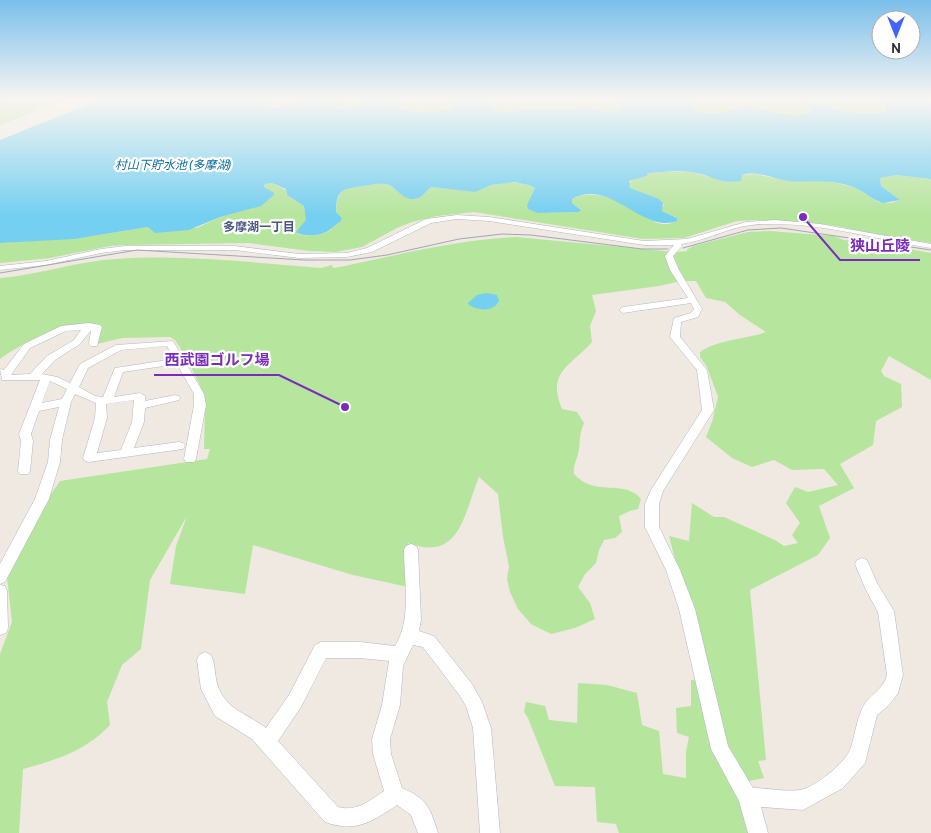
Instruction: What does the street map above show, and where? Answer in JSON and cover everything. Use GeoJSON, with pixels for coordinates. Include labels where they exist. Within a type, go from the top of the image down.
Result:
{"type":"FeatureCollection","features":[{"type":"Feature","properties":{"kind":"street"},"geometry":{"type":"LineString","coordinates":[[0,268],[46,262],[101,250],[125,248],[241,248],[293,255],[347,255],[369,250],[429,221],[457,217],[490,219],[638,242],[676,243],[701,238],[740,225],[763,223],[833,229],[931,246]]}},
{"type":"Feature","properties":{"kind":"street"},"geometry":{"type":"LineString","coordinates":[[676,243],[678,246],[669,256],[671,266],[698,309],[696,314],[676,320],[675,337],[677,342],[689,352],[702,370],[708,410],[657,490],[652,504],[651,522],[673,570],[687,609],[720,749],[748,797],[756,832]]}},
{"type":"Feature","properties":{"kind":"street"},"geometry":{"type":"LineString","coordinates":[[623,310],[694,300]]}},
{"type":"Feature","properties":{"kind":"street"},"geometry":{"type":"LineString","coordinates":[[32,378],[51,358],[76,342],[89,326]]}},
{"type":"Feature","properties":{"kind":"street"},"geometry":{"type":"LineString","coordinates":[[94,344],[97,326],[64,328],[24,347],[3,373],[6,378],[46,377],[104,402],[140,396],[138,422],[126,453]]}},
{"type":"Feature","properties":{"kind":"street"},"geometry":{"type":"LineString","coordinates":[[0,578],[42,499],[54,462],[56,440],[66,402],[84,366],[119,348],[167,341],[199,394],[200,405],[190,459]]}},
{"type":"Feature","properties":{"kind":"street"},"geometry":{"type":"LineString","coordinates":[[179,361],[119,370],[104,402],[89,458],[179,446]]}},
{"type":"Feature","properties":{"kind":"street"},"geometry":{"type":"LineString","coordinates":[[24,471],[27,441],[25,434],[46,377]]}},
{"type":"Feature","properties":{"kind":"street"},"geometry":{"type":"LineString","coordinates":[[140,405],[175,398]]}},
{"type":"Feature","properties":{"kind":"street"},"geometry":{"type":"LineString","coordinates":[[34,408],[66,402]]}},
{"type":"Feature","properties":{"kind":"street"},"geometry":{"type":"LineString","coordinates":[[395,795],[382,754],[381,739],[391,705],[395,666],[399,654],[409,638],[413,620],[411,550]]}},
{"type":"Feature","properties":{"kind":"street"},"geometry":{"type":"LineString","coordinates":[[748,797],[804,800],[836,781],[858,756],[866,720],[871,709],[883,699],[892,687],[895,675],[886,612],[871,586],[862,564]]}},
{"type":"Feature","properties":{"kind":"street"},"geometry":{"type":"LineString","coordinates":[[0,591],[0,628]]}},
{"type":"Feature","properties":{"kind":"street"},"geometry":{"type":"LineString","coordinates":[[409,638],[428,641],[473,702],[482,728],[490,833]]}},
{"type":"Feature","properties":{"kind":"street"},"geometry":{"type":"LineString","coordinates":[[266,743],[295,701],[321,650],[360,650],[399,654]]}},
{"type":"Feature","properties":{"kind":"street"},"geometry":{"type":"LineString","coordinates":[[205,660],[210,689],[221,710],[258,733],[332,815],[342,819],[362,818],[395,795]]}},
{"type":"Feature","properties":{"kind":"street"},"geometry":{"type":"LineString","coordinates":[[395,795],[412,802],[421,809],[428,833]]}},
{"type":"Feature","properties":{"kind":"green space"},"geometry":{"type":"Polygon","coordinates":[[[692,172],[710,177],[755,174],[789,181],[826,180],[856,188],[878,202],[891,203],[900,200],[881,186],[880,178],[896,175],[931,179],[931,243],[881,236],[837,226],[756,220],[737,221],[684,238],[643,239],[474,212],[437,216],[412,222],[362,247],[336,252],[309,251],[249,243],[125,245],[110,246],[50,258],[0,263],[0,243],[86,237],[148,227],[197,228],[220,217],[261,205],[273,196],[264,187],[265,184],[272,183],[286,190],[287,195],[304,206],[307,220],[297,234],[304,235],[326,233],[341,221],[342,218],[336,212],[339,195],[342,192],[349,188],[378,184],[388,185],[405,196],[416,199],[431,187],[471,191],[510,182],[526,184],[535,188],[530,200],[538,213],[579,212],[580,209],[572,203],[572,199],[579,196],[594,195],[610,198],[653,221],[668,224],[677,221],[676,217],[662,211],[661,209],[664,205],[661,201],[630,188],[628,183],[647,176],[648,173],[692,172]]]}},
{"type":"Feature","properties":{"kind":"green space"},"geometry":{"type":"Polygon","coordinates":[[[770,231],[833,236],[844,240],[875,243],[931,253],[931,380],[889,356],[881,371],[884,376],[901,384],[902,407],[876,421],[873,445],[840,464],[854,488],[819,506],[830,538],[818,555],[750,590],[766,760],[758,761],[764,778],[749,781],[746,798],[750,833],[619,833],[616,824],[597,822],[595,787],[555,786],[524,712],[526,702],[545,706],[549,720],[577,723],[578,683],[607,685],[637,693],[642,725],[659,731],[663,774],[686,778],[686,752],[689,737],[677,733],[676,708],[691,706],[691,680],[707,681],[669,536],[689,541],[692,503],[714,517],[724,517],[784,546],[798,543],[792,535],[800,523],[786,503],[795,487],[808,492],[838,485],[824,469],[792,470],[774,460],[752,467],[732,458],[706,437],[718,397],[707,367],[700,357],[700,352],[723,342],[766,332],[740,315],[725,302],[706,298],[696,281],[681,281],[659,286],[592,295],[596,311],[590,326],[592,342],[569,364],[559,378],[557,386],[562,409],[577,412],[584,423],[574,466],[574,474],[582,481],[591,485],[626,490],[634,493],[641,499],[638,509],[619,516],[622,532],[615,538],[604,540],[596,563],[585,574],[578,587],[590,603],[595,619],[575,628],[551,634],[531,624],[518,609],[510,592],[507,579],[509,566],[503,537],[498,494],[479,477],[464,519],[458,531],[450,540],[439,546],[426,547],[408,543],[408,587],[353,575],[253,545],[245,594],[170,584],[176,546],[187,516],[150,580],[141,649],[122,665],[107,702],[110,725],[80,748],[59,758],[23,769],[19,833],[0,833],[0,654],[12,622],[7,577],[29,526],[60,481],[207,459],[210,449],[204,449],[205,410],[202,390],[187,359],[175,340],[170,337],[122,338],[97,344],[93,324],[73,324],[55,329],[35,338],[0,359],[0,278],[101,260],[142,258],[219,260],[321,268],[332,265],[333,268],[471,241],[516,237],[675,252],[689,251],[686,250],[693,246],[748,232],[770,231]]]}},
{"type":"Feature","properties":{"kind":"water","name":"村山下貯水池 (多摩湖)"},"geometry":{"type":"Polygon","coordinates":[[[8,137],[931,137],[931,179],[896,175],[880,178],[881,186],[900,200],[883,203],[844,184],[788,181],[754,174],[742,175],[741,181],[733,182],[691,172],[670,171],[648,173],[647,176],[629,181],[630,188],[659,199],[663,203],[662,211],[677,218],[677,221],[664,223],[651,220],[600,195],[586,194],[572,199],[572,203],[581,210],[579,212],[538,213],[528,209],[527,205],[535,188],[514,182],[491,185],[475,192],[431,187],[422,196],[415,199],[409,199],[389,185],[376,184],[350,188],[342,192],[337,199],[336,205],[336,212],[342,218],[341,221],[325,233],[312,235],[303,235],[296,232],[306,220],[304,206],[287,195],[286,189],[272,183],[265,184],[264,187],[274,193],[273,196],[261,206],[220,217],[189,230],[155,233],[148,227],[74,239],[0,243],[0,140],[8,137]]]}},
{"type":"Feature","properties":{"kind":"water"},"geometry":{"type":"Polygon","coordinates":[[[486,293],[497,295],[499,301],[497,305],[490,309],[481,309],[469,305],[468,303],[477,295],[486,293]]]}},
{"type":"Feature","properties":{"kind":"tram line"},"geometry":{"type":"LineString","coordinates":[[683,248],[748,230],[781,228],[931,250]]}},
{"type":"Feature","properties":{"kind":"tram line"},"geometry":{"type":"LineString","coordinates":[[0,273],[137,250],[304,260],[350,260],[387,255],[459,239],[502,234],[531,235],[642,249],[668,249]]}},
{"type":"Feature","properties":{"kind":"place","name":"狭山丘陵"},"geometry":{"type":"Point","coordinates":[803,217]}},
{"type":"Feature","properties":{"kind":"place","name":"西武園ゴルフ場"},"geometry":{"type":"Point","coordinates":[345,407]}},
{"type":"Feature","properties":{"kind":"district","name":"多摩湖一丁目"},"geometry":{"type":"Point","coordinates":[259,227]}}]}
